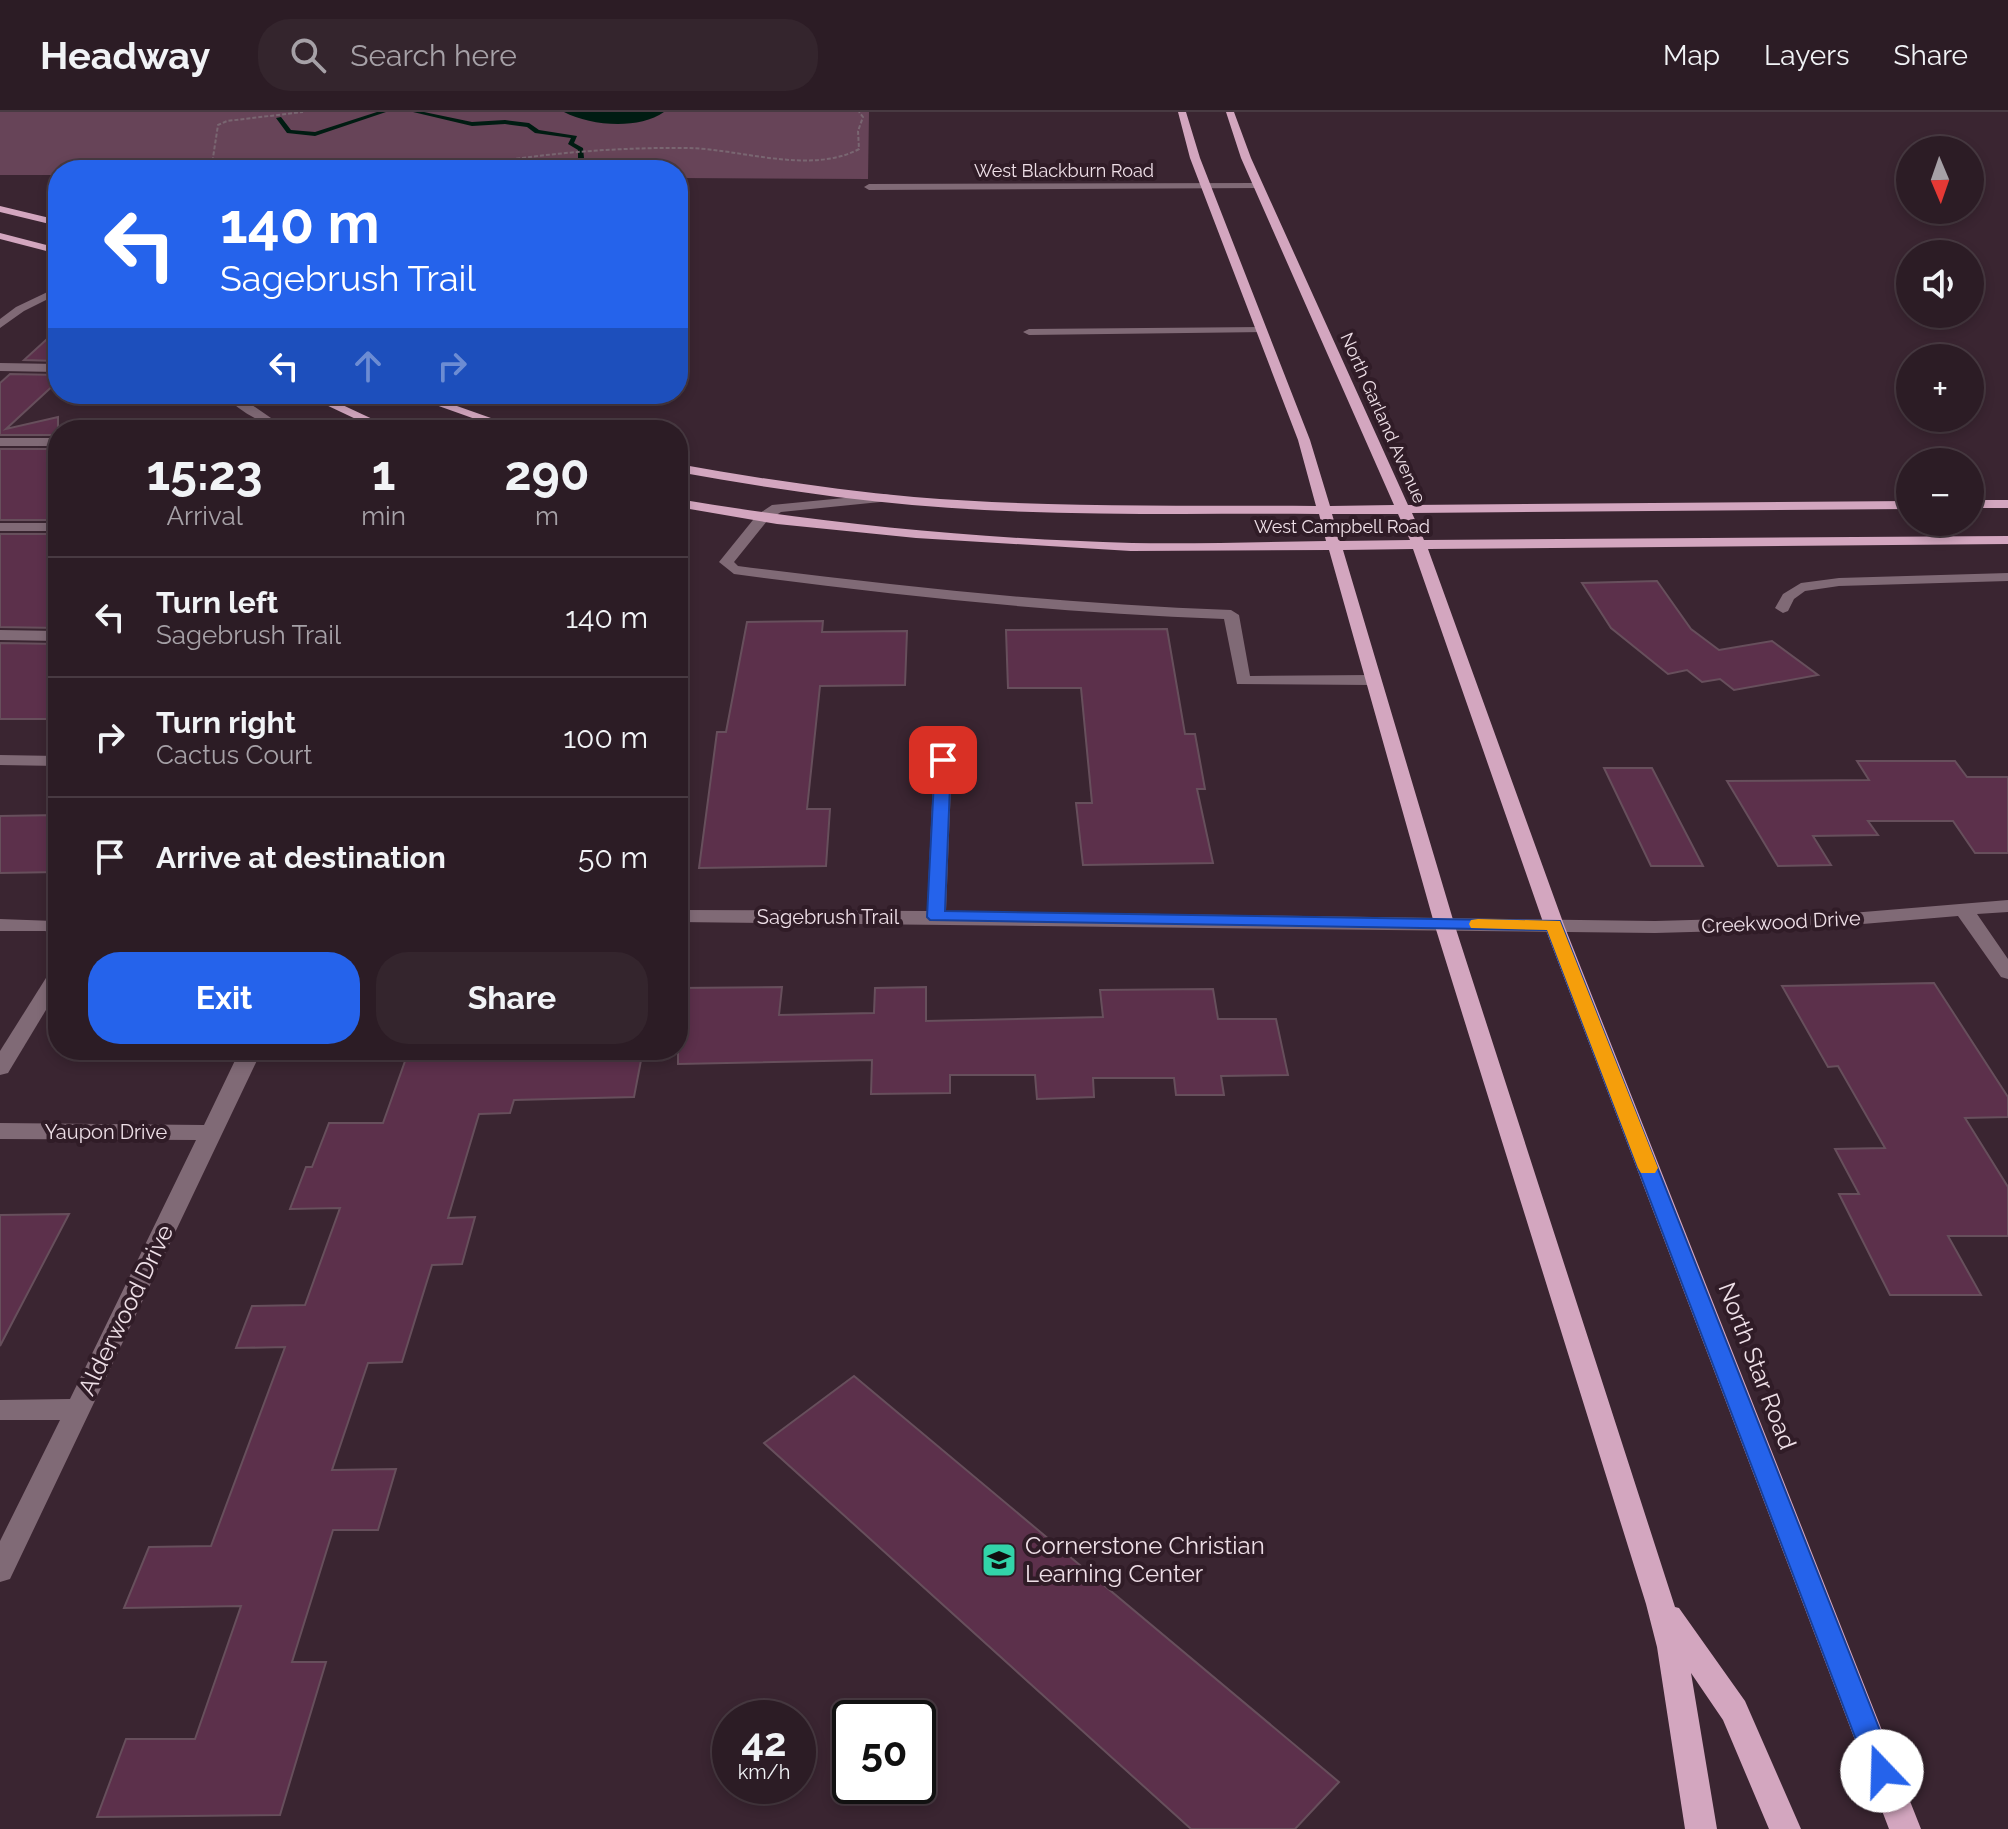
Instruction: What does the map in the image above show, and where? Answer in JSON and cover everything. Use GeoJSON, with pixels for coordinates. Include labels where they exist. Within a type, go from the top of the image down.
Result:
{"type":"FeatureCollection","features":[{"type":"Feature","properties":{"kind":"main road"},"geometry":{"type":"LineString","coordinates":[[1182,112],[1304,440],[1371,680],[1444,923],[1660,1604],[1672,1647],[1701,1829]]}},
{"type":"Feature","properties":{"kind":"main road","name":"North Garland Avenue"},"geometry":{"type":"LineString","coordinates":[[1230,112],[1371,445],[1419,545],[1554,925]]}},
{"type":"Feature","properties":{"kind":"main road"},"geometry":{"type":"LineString","coordinates":[[0,209],[48,221]]}},
{"type":"Feature","properties":{"kind":"main road"},"geometry":{"type":"LineString","coordinates":[[0,236],[48,248]]}},
{"type":"Feature","properties":{"kind":"main road"},"geometry":{"type":"LineString","coordinates":[[332,404],[368,420]]}},
{"type":"Feature","properties":{"kind":"main road"},"geometry":{"type":"LineString","coordinates":[[441,404],[489,420]]}},
{"type":"Feature","properties":{"kind":"main road","name":"West Campbell Road"},"geometry":{"type":"LineString","coordinates":[[688,470],[885,498],[1117,510],[1896,505]]}},
{"type":"Feature","properties":{"kind":"main road"},"geometry":{"type":"LineString","coordinates":[[1984,504],[2008,504]]}},
{"type":"Feature","properties":{"kind":"main road","name":"West Campbell Road"},"geometry":{"type":"LineString","coordinates":[[688,505],[762,518],[1058,544],[1419,545],[2008,540]]}},
{"type":"Feature","properties":{"kind":"main road","name":"North Star Road"},"geometry":{"type":"LineString","coordinates":[[1554,925],[1905,1829]]}},
{"type":"Feature","properties":{"kind":"main road"},"geometry":{"type":"LineString","coordinates":[[1660,1604],[1734,1711],[1785,1829]]}},
{"type":"Feature","properties":{"kind":"street","name":"West Blackburn Road"},"geometry":{"type":"LineString","coordinates":[[869,187],[1260,186]]}},
{"type":"Feature","properties":{"kind":"street"},"geometry":{"type":"LineString","coordinates":[[0,325],[20,309],[48,295]]}},
{"type":"Feature","properties":{"kind":"street"},"geometry":{"type":"LineString","coordinates":[[1029,332],[1262,330]]}},
{"type":"Feature","properties":{"kind":"street"},"geometry":{"type":"LineString","coordinates":[[0,367],[48,368]]}},
{"type":"Feature","properties":{"kind":"street"},"geometry":{"type":"LineString","coordinates":[[242,404],[266,420]]}},
{"type":"Feature","properties":{"kind":"street"},"geometry":{"type":"LineString","coordinates":[[0,442],[48,442]]}},
{"type":"Feature","properties":{"kind":"street"},"geometry":{"type":"LineString","coordinates":[[885,498],[777,508],[762,518],[726,562],[734,570],[904,592],[1096,610],[1231,615],[1243,681],[1371,680]]}},
{"type":"Feature","properties":{"kind":"street"},"geometry":{"type":"LineString","coordinates":[[0,527],[48,527]]}},
{"type":"Feature","properties":{"kind":"street"},"geometry":{"type":"LineString","coordinates":[[1783,608],[1788,597],[1801,587],[2008,577]]}},
{"type":"Feature","properties":{"kind":"street"},"geometry":{"type":"LineString","coordinates":[[0,635],[48,636]]}},
{"type":"Feature","properties":{"kind":"street"},"geometry":{"type":"LineString","coordinates":[[0,760],[48,761]]}},
{"type":"Feature","properties":{"kind":"street"},"geometry":{"type":"LineString","coordinates":[[936,917],[943,760]]}},
{"type":"Feature","properties":{"kind":"street","name":"Creekwood Drive"},"geometry":{"type":"LineString","coordinates":[[1554,925],[1655,927],[1803,923],[2008,906]]}},
{"type":"Feature","properties":{"kind":"street"},"geometry":{"type":"LineString","coordinates":[[1964,910],[2008,973]]}},
{"type":"Feature","properties":{"kind":"street","name":"Sagebrush Trail"},"geometry":{"type":"LineString","coordinates":[[688,916],[1554,925]]}},
{"type":"Feature","properties":{"kind":"street"},"geometry":{"type":"LineString","coordinates":[[0,925],[48,925]]}},
{"type":"Feature","properties":{"kind":"street"},"geometry":{"type":"LineString","coordinates":[[0,1068],[48,990]]}},
{"type":"Feature","properties":{"kind":"street","name":"Alderwood Drive"},"geometry":{"type":"LineString","coordinates":[[0,1570],[246,1060]]}},
{"type":"Feature","properties":{"kind":"street","name":"Yaupon Drive"},"geometry":{"type":"LineString","coordinates":[[0,1131],[212,1133]]}},
{"type":"Feature","properties":{"kind":"street"},"geometry":{"type":"LineString","coordinates":[[0,1410],[78,1409]]}},
{"type":"Feature","properties":{"kind":"path"},"geometry":{"type":"LineString","coordinates":[[213,160],[218,125],[303,112]]}},
{"type":"Feature","properties":{"kind":"path"},"geometry":{"type":"LineString","coordinates":[[499,160],[572,151],[693,148],[751,157],[839,157],[859,149],[858,131],[863,117],[859,112]]}},
{"type":"Feature","properties":{"kind":"shaded area"},"geometry":{"type":"Polygon","coordinates":[[[0,112],[869,112],[868,179],[688,178],[688,160],[48,160],[48,175],[0,175],[0,112]]]}},
{"type":"Feature","properties":{"kind":"shaded area"},"geometry":{"type":"Polygon","coordinates":[[[564,112],[664,112],[641,122],[614,124],[587,120],[564,112]]]}},
{"type":"Feature","properties":{"kind":"building"},"geometry":{"type":"Polygon","coordinates":[[[48,338],[48,361],[24,360],[48,338]]]}},
{"type":"Feature","properties":{"kind":"building"},"geometry":{"type":"Polygon","coordinates":[[[10,374],[48,375],[48,390],[6,429],[58,417],[58,420],[48,420],[48,435],[0,435],[0,383],[10,374]]]}},
{"type":"Feature","properties":{"kind":"building"},"geometry":{"type":"Polygon","coordinates":[[[0,449],[48,449],[48,520],[0,520],[0,449]]]}},
{"type":"Feature","properties":{"kind":"building"},"geometry":{"type":"Polygon","coordinates":[[[0,534],[48,534],[48,628],[0,627],[0,534]]]}},
{"type":"Feature","properties":{"kind":"building"},"geometry":{"type":"Polygon","coordinates":[[[1657,581],[1691,629],[1719,650],[1772,641],[1818,675],[1734,690],[1720,679],[1702,682],[1687,670],[1668,674],[1611,628],[1582,583],[1657,581]]]}},
{"type":"Feature","properties":{"kind":"building"},"geometry":{"type":"Polygon","coordinates":[[[823,621],[822,632],[907,631],[905,685],[820,686],[807,809],[830,809],[826,866],[699,868],[717,732],[726,732],[747,622],[823,621]]]}},
{"type":"Feature","properties":{"kind":"building"},"geometry":{"type":"Polygon","coordinates":[[[1167,629],[1185,734],[1195,734],[1205,789],[1197,789],[1213,863],[1083,865],[1076,803],[1092,803],[1081,688],[1008,688],[1006,630],[1167,629]]]}},
{"type":"Feature","properties":{"kind":"building"},"geometry":{"type":"Polygon","coordinates":[[[0,643],[48,644],[48,719],[0,719],[0,643]]]}},
{"type":"Feature","properties":{"kind":"building"},"geometry":{"type":"Polygon","coordinates":[[[1857,761],[1955,761],[1967,777],[2008,777],[2008,853],[1975,853],[1953,821],[1868,821],[1878,835],[1813,836],[1831,865],[1778,866],[1727,781],[1869,780],[1857,761]]]}},
{"type":"Feature","properties":{"kind":"building"},"geometry":{"type":"Polygon","coordinates":[[[1604,768],[1652,768],[1703,866],[1651,866],[1604,768]]]}},
{"type":"Feature","properties":{"kind":"building"},"geometry":{"type":"Polygon","coordinates":[[[48,815],[48,872],[0,873],[0,816],[48,815]]]}},
{"type":"Feature","properties":{"kind":"building"},"geometry":{"type":"Polygon","coordinates":[[[1934,983],[2008,1097],[2008,1117],[1965,1118],[2008,1187],[2008,1236],[1948,1236],[1981,1295],[1890,1295],[1839,1194],[1859,1194],[1835,1149],[1885,1148],[1838,1066],[1828,1067],[1782,986],[1934,983]]]}},
{"type":"Feature","properties":{"kind":"building"},"geometry":{"type":"Polygon","coordinates":[[[782,987],[779,1015],[874,1013],[875,988],[926,987],[926,1021],[1103,1017],[1100,990],[1213,989],[1218,1019],[1276,1019],[1288,1075],[1221,1076],[1224,1095],[1176,1095],[1174,1078],[1093,1078],[1094,1097],[1037,1099],[1035,1075],[950,1075],[950,1093],[871,1094],[872,1060],[678,1064],[678,1060],[688,1060],[688,988],[782,987]]]}},
{"type":"Feature","properties":{"kind":"building"},"geometry":{"type":"Polygon","coordinates":[[[405,1060],[641,1060],[634,1097],[514,1100],[510,1113],[479,1114],[448,1218],[475,1217],[462,1264],[432,1265],[402,1362],[368,1363],[332,1470],[396,1469],[378,1530],[333,1530],[292,1662],[326,1662],[280,1815],[97,1817],[126,1739],[195,1739],[241,1606],[124,1608],[149,1547],[211,1546],[285,1347],[236,1348],[252,1306],[305,1305],[340,1208],[290,1209],[306,1167],[312,1167],[329,1123],[383,1123],[405,1060]]]}},
{"type":"Feature","properties":{"kind":"building"},"geometry":{"type":"Polygon","coordinates":[[[69,1214],[0,1346],[0,1215],[69,1214]]]}},
{"type":"Feature","properties":{"kind":"building"},"geometry":{"type":"Polygon","coordinates":[[[854,1376],[1339,1782],[1295,1829],[1191,1829],[764,1443],[854,1376]]]}},
{"type":"Feature","properties":{"kind":"waterway"},"geometry":{"type":"LineString","coordinates":[[279,118],[289,132],[315,134],[383,112]]}},
{"type":"Feature","properties":{"kind":"waterway"},"geometry":{"type":"LineString","coordinates":[[416,112],[472,124],[505,122],[529,125],[537,132],[575,137],[571,144],[581,149],[583,160]]}},
{"type":"Feature","properties":{"kind":"slow traffic"},"geometry":{"type":"LineString","coordinates":[[1478,924],[1554,925],[1648,1168]]}},
{"type":"Feature","properties":{"kind":"place","name":"Cornerstone Christian Learning Center"},"geometry":{"type":"Point","coordinates":[999,1560]}},
{"type":"Feature","properties":{"kind":"route"},"geometry":{"type":"LineString","coordinates":[[943,760],[936,917],[1554,925],[1882,1771]]}}]}
